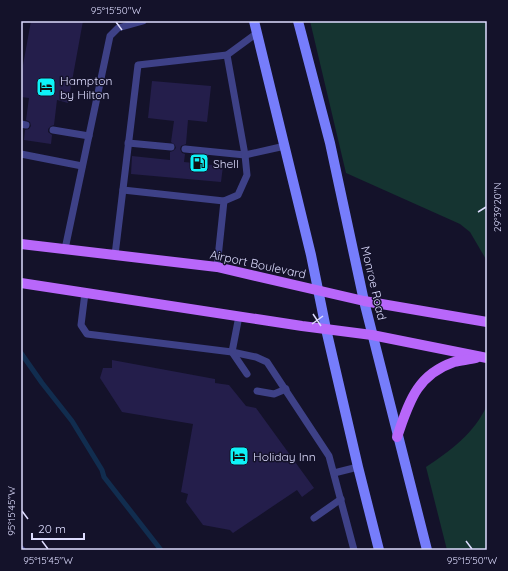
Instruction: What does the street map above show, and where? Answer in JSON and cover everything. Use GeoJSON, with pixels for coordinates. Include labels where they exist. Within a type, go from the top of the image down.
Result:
{"type":"FeatureCollection","features":[{"type":"Feature","properties":{"kind":"main road"},"geometry":{"type":"LineString","coordinates":[[254,21],[311,255],[326,329],[379,550]]}},
{"type":"Feature","properties":{"kind":"main road","name":"Monroe Road"},"geometry":{"type":"LineString","coordinates":[[298,21],[330,143],[372,335],[427,550]]}},
{"type":"Feature","properties":{"kind":"main road","name":"Airport Boulevard"},"geometry":{"type":"LineString","coordinates":[[21,244],[217,267],[364,301],[487,322]]}},
{"type":"Feature","properties":{"kind":"main road"},"geometry":{"type":"LineString","coordinates":[[21,283],[372,335],[484,358]]}},
{"type":"Feature","properties":{"kind":"main road"},"geometry":{"type":"LineString","coordinates":[[398,437],[414,394],[425,379],[441,368],[455,362],[484,358]]}},
{"type":"Feature","properties":{"kind":"lane"},"geometry":{"type":"LineString","coordinates":[[65,249],[110,36],[118,28],[143,21]]}},
{"type":"Feature","properties":{"kind":"lane"},"geometry":{"type":"LineString","coordinates":[[115,255],[138,65],[227,55],[257,33]]}},
{"type":"Feature","properties":{"kind":"lane"},"geometry":{"type":"LineString","coordinates":[[122,190],[224,201],[238,195],[248,175],[227,55]]}},
{"type":"Feature","properties":{"kind":"lane"},"geometry":{"type":"LineString","coordinates":[[53,130],[89,136]]}},
{"type":"Feature","properties":{"kind":"lane"},"geometry":{"type":"LineString","coordinates":[[128,143],[171,148]]}},
{"type":"Feature","properties":{"kind":"lane"},"geometry":{"type":"LineString","coordinates":[[185,149],[245,155],[285,146]]}},
{"type":"Feature","properties":{"kind":"lane"},"geometry":{"type":"LineString","coordinates":[[21,154],[82,166]]}},
{"type":"Feature","properties":{"kind":"lane"},"geometry":{"type":"LineString","coordinates":[[217,267],[224,201]]}},
{"type":"Feature","properties":{"kind":"lane"},"geometry":{"type":"LineString","coordinates":[[86,293],[81,325],[87,334],[232,352],[256,356],[267,362],[329,456],[354,550]]}},
{"type":"Feature","properties":{"kind":"lane"},"geometry":{"type":"LineString","coordinates":[[239,316],[232,352],[246,374]]}},
{"type":"Feature","properties":{"kind":"lane"},"geometry":{"type":"LineString","coordinates":[[257,391],[274,394],[286,390]]}},
{"type":"Feature","properties":{"kind":"lane"},"geometry":{"type":"LineString","coordinates":[[334,472],[358,467]]}},
{"type":"Feature","properties":{"kind":"lane"},"geometry":{"type":"LineString","coordinates":[[314,518],[341,499]]}},
{"type":"Feature","properties":{"kind":"green space"},"geometry":{"type":"Polygon","coordinates":[[[310,21],[487,21],[487,261],[470,232],[460,224],[346,173],[310,21]]]}},
{"type":"Feature","properties":{"kind":"green space"},"geometry":{"type":"Polygon","coordinates":[[[487,405],[487,550],[447,550],[426,467],[453,448],[469,433],[482,415],[487,405]]]}},
{"type":"Feature","properties":{"kind":"building","name":"Hampton by Hilton"},"geometry":{"type":"Polygon","coordinates":[[[31,21],[83,21],[68,103],[57,100],[54,125],[48,129],[48,132],[52,135],[51,144],[24,140],[25,130],[29,129],[31,126],[30,122],[26,120],[29,98],[21,97],[21,76],[31,21]]]}},
{"type":"Feature","properties":{"kind":"building"},"geometry":{"type":"Polygon","coordinates":[[[152,81],[211,86],[207,122],[188,120],[186,144],[181,146],[180,149],[182,153],[185,154],[184,162],[223,166],[221,182],[131,174],[132,156],[170,160],[170,152],[176,148],[171,142],[174,121],[148,118],[152,81]]]}},
{"type":"Feature","properties":{"kind":"building","name":"Holiday Inn"},"geometry":{"type":"Polygon","coordinates":[[[112,360],[215,379],[215,383],[229,385],[246,406],[256,408],[314,488],[302,497],[297,490],[233,533],[230,530],[203,525],[186,502],[188,494],[181,492],[193,424],[122,412],[100,378],[103,368],[112,368],[112,360]]]}},
{"type":"Feature","properties":{"kind":"waterway"},"geometry":{"type":"LineString","coordinates":[[21,353],[72,421],[102,470],[104,477],[161,550]]}},
{"type":"Feature","properties":{"kind":"place","name":"Hampton by Hilton"},"geometry":{"type":"Point","coordinates":[46,87]}},
{"type":"Feature","properties":{"kind":"place","name":"Shell"},"geometry":{"type":"Point","coordinates":[199,163]}},
{"type":"Feature","properties":{"kind":"place","name":"Holiday Inn"},"geometry":{"type":"Point","coordinates":[239,456]}}]}
